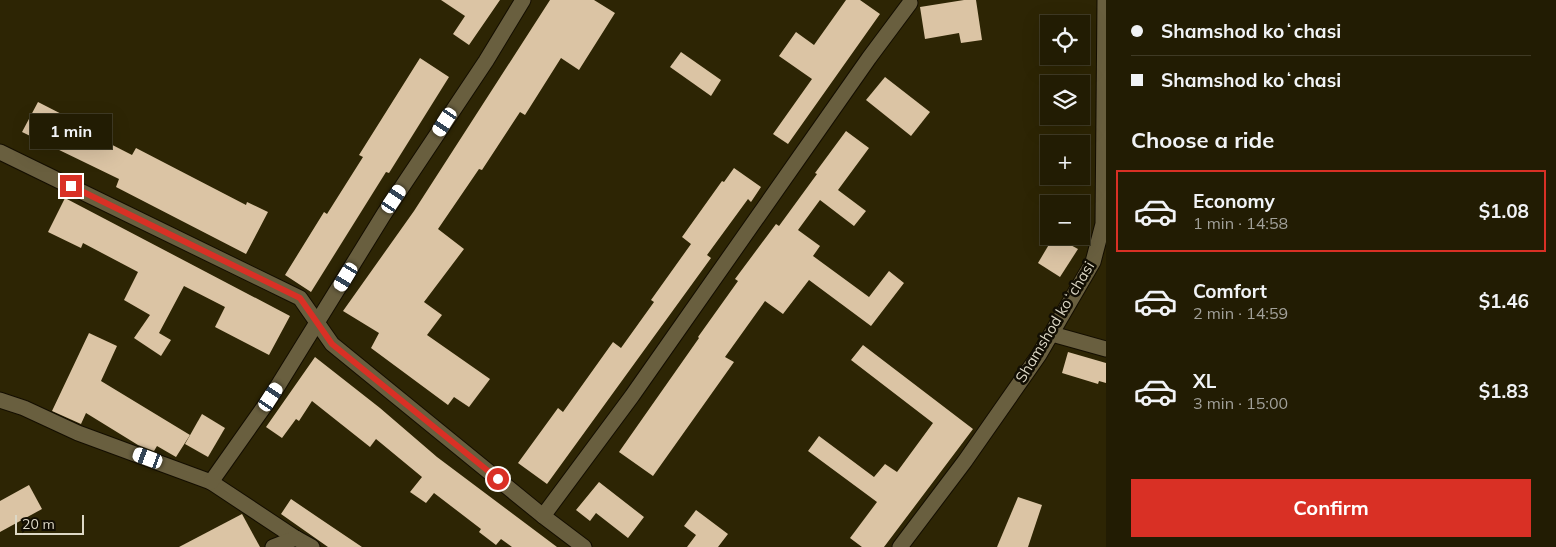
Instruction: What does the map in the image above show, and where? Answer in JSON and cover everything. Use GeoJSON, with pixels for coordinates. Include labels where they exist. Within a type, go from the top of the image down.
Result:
{"type":"FeatureCollection","features":[{"type":"Feature","properties":{"kind":"street"},"geometry":{"type":"LineString","coordinates":[[211,482],[271,397],[384,214],[486,61],[523,0]]}},
{"type":"Feature","properties":{"kind":"street","name":"Shamshod koʻchasi"},"geometry":{"type":"LineString","coordinates":[[900,547],[966,461],[1039,355],[1093,262],[1103,224],[1105,0]]}},
{"type":"Feature","properties":{"kind":"street"},"geometry":{"type":"LineString","coordinates":[[543,516],[632,396],[910,1]]}},
{"type":"Feature","properties":{"kind":"street"},"geometry":{"type":"LineString","coordinates":[[0,152],[300,298],[332,344],[543,516],[584,547]]}},
{"type":"Feature","properties":{"kind":"street"},"geometry":{"type":"LineString","coordinates":[[1052,334],[1106,350]]}},
{"type":"Feature","properties":{"kind":"street"},"geometry":{"type":"LineString","coordinates":[[0,400],[24,408],[78,433],[211,482],[312,547]]}},
{"type":"Feature","properties":{"kind":"street"},"geometry":{"type":"LineString","coordinates":[[273,547],[296,538]]}},
{"type":"Feature","properties":{"kind":"building"},"geometry":{"type":"Polygon","coordinates":[[[441,0],[500,0],[469,45],[453,34],[465,16],[441,0]]]}},
{"type":"Feature","properties":{"kind":"building"},"geometry":{"type":"Polygon","coordinates":[[[550,0],[594,0],[615,13],[579,70],[561,58],[525,115],[520,112],[482,170],[479,169],[438,229],[464,249],[424,302],[442,315],[427,335],[490,379],[469,407],[454,397],[448,405],[371,348],[379,333],[343,311],[414,211],[550,0]]]}},
{"type":"Feature","properties":{"kind":"building"},"geometry":{"type":"Polygon","coordinates":[[[846,0],[860,0],[880,14],[788,144],[773,134],[812,79],[779,56],[796,32],[814,45],[846,0]]]}},
{"type":"Feature","properties":{"kind":"building"},"geometry":{"type":"Polygon","coordinates":[[[976,0],[982,40],[961,43],[959,33],[925,39],[920,7],[976,0]]]}},
{"type":"Feature","properties":{"kind":"building"},"geometry":{"type":"Polygon","coordinates":[[[681,52],[721,80],[711,96],[670,67],[681,52]]]}},
{"type":"Feature","properties":{"kind":"building"},"geometry":{"type":"Polygon","coordinates":[[[420,58],[449,77],[389,173],[386,172],[311,292],[285,275],[324,212],[327,214],[363,157],[359,155],[420,58]]]}},
{"type":"Feature","properties":{"kind":"building"},"geometry":{"type":"Polygon","coordinates":[[[885,77],[930,112],[911,136],[866,100],[885,77]]]}},
{"type":"Feature","properties":{"kind":"building"},"geometry":{"type":"Polygon","coordinates":[[[38,102],[85,126],[83,130],[132,155],[136,148],[246,205],[247,202],[268,212],[246,254],[116,187],[119,179],[22,132],[38,102]]]}},
{"type":"Feature","properties":{"kind":"building"},"geometry":{"type":"Polygon","coordinates":[[[846,131],[869,148],[838,190],[866,211],[854,226],[820,200],[798,230],[820,246],[813,256],[869,297],[889,271],[904,283],[871,326],[809,280],[783,314],[765,301],[725,357],[734,362],[653,476],[619,452],[738,281],[735,279],[776,224],[779,226],[846,131]]]}},
{"type":"Feature","properties":{"kind":"building"},"geometry":{"type":"Polygon","coordinates":[[[734,168],[761,187],[751,202],[748,199],[707,255],[711,258],[547,484],[518,463],[558,408],[563,412],[613,342],[621,348],[654,302],[651,300],[691,244],[682,237],[722,181],[724,182],[734,168]]]}},
{"type":"Feature","properties":{"kind":"building"},"geometry":{"type":"Polygon","coordinates":[[[65,198],[290,316],[269,355],[215,327],[225,307],[184,286],[159,333],[171,340],[161,356],[134,338],[150,315],[124,300],[138,272],[83,243],[81,248],[48,232],[65,198]]]}},
{"type":"Feature","properties":{"kind":"building"},"geometry":{"type":"Polygon","coordinates":[[[1049,245],[1071,245],[1078,249],[1060,277],[1038,263],[1049,245]]]}},
{"type":"Feature","properties":{"kind":"building"},"geometry":{"type":"Polygon","coordinates":[[[89,333],[117,346],[101,381],[190,435],[176,457],[157,446],[154,451],[138,445],[86,413],[81,424],[52,411],[89,333]]]}},
{"type":"Feature","properties":{"kind":"building"},"geometry":{"type":"Polygon","coordinates":[[[863,345],[973,429],[884,547],[862,547],[850,538],[877,502],[808,451],[819,436],[874,477],[885,464],[897,472],[933,423],[851,360],[863,345]]]}},
{"type":"Feature","properties":{"kind":"building"},"geometry":{"type":"Polygon","coordinates":[[[1068,352],[1106,363],[1106,383],[1099,381],[1098,384],[1062,373],[1068,352]]]}},
{"type":"Feature","properties":{"kind":"building"},"geometry":{"type":"Polygon","coordinates":[[[315,357],[380,408],[437,457],[557,547],[512,547],[501,539],[496,545],[479,532],[481,529],[434,493],[426,503],[410,492],[422,477],[376,439],[370,447],[312,401],[299,421],[296,419],[282,438],[266,427],[315,357]]]}},
{"type":"Feature","properties":{"kind":"building"},"geometry":{"type":"Polygon","coordinates":[[[202,414],[225,428],[208,457],[185,444],[202,414]]]}},
{"type":"Feature","properties":{"kind":"building"},"geometry":{"type":"Polygon","coordinates":[[[599,482],[644,517],[628,538],[596,513],[590,521],[576,510],[599,482]]]}},
{"type":"Feature","properties":{"kind":"building"},"geometry":{"type":"Polygon","coordinates":[[[29,485],[42,509],[0,532],[0,501],[29,485]]]}},
{"type":"Feature","properties":{"kind":"building"},"geometry":{"type":"Polygon","coordinates":[[[1018,497],[1042,505],[1028,547],[997,547],[1018,497]]]}},
{"type":"Feature","properties":{"kind":"building"},"geometry":{"type":"Polygon","coordinates":[[[291,499],[362,547],[328,547],[281,514],[291,499]]]}},
{"type":"Feature","properties":{"kind":"building"},"geometry":{"type":"Polygon","coordinates":[[[696,510],[728,534],[718,547],[687,547],[696,535],[684,526],[696,510]]]}},
{"type":"Feature","properties":{"kind":"building"},"geometry":{"type":"Polygon","coordinates":[[[242,514],[260,547],[179,547],[242,514]]]}},
{"type":"Feature","properties":{"kind":"route"},"geometry":{"type":"LineString","coordinates":[[71,186],[300,298],[332,344],[498,479]]}}]}
